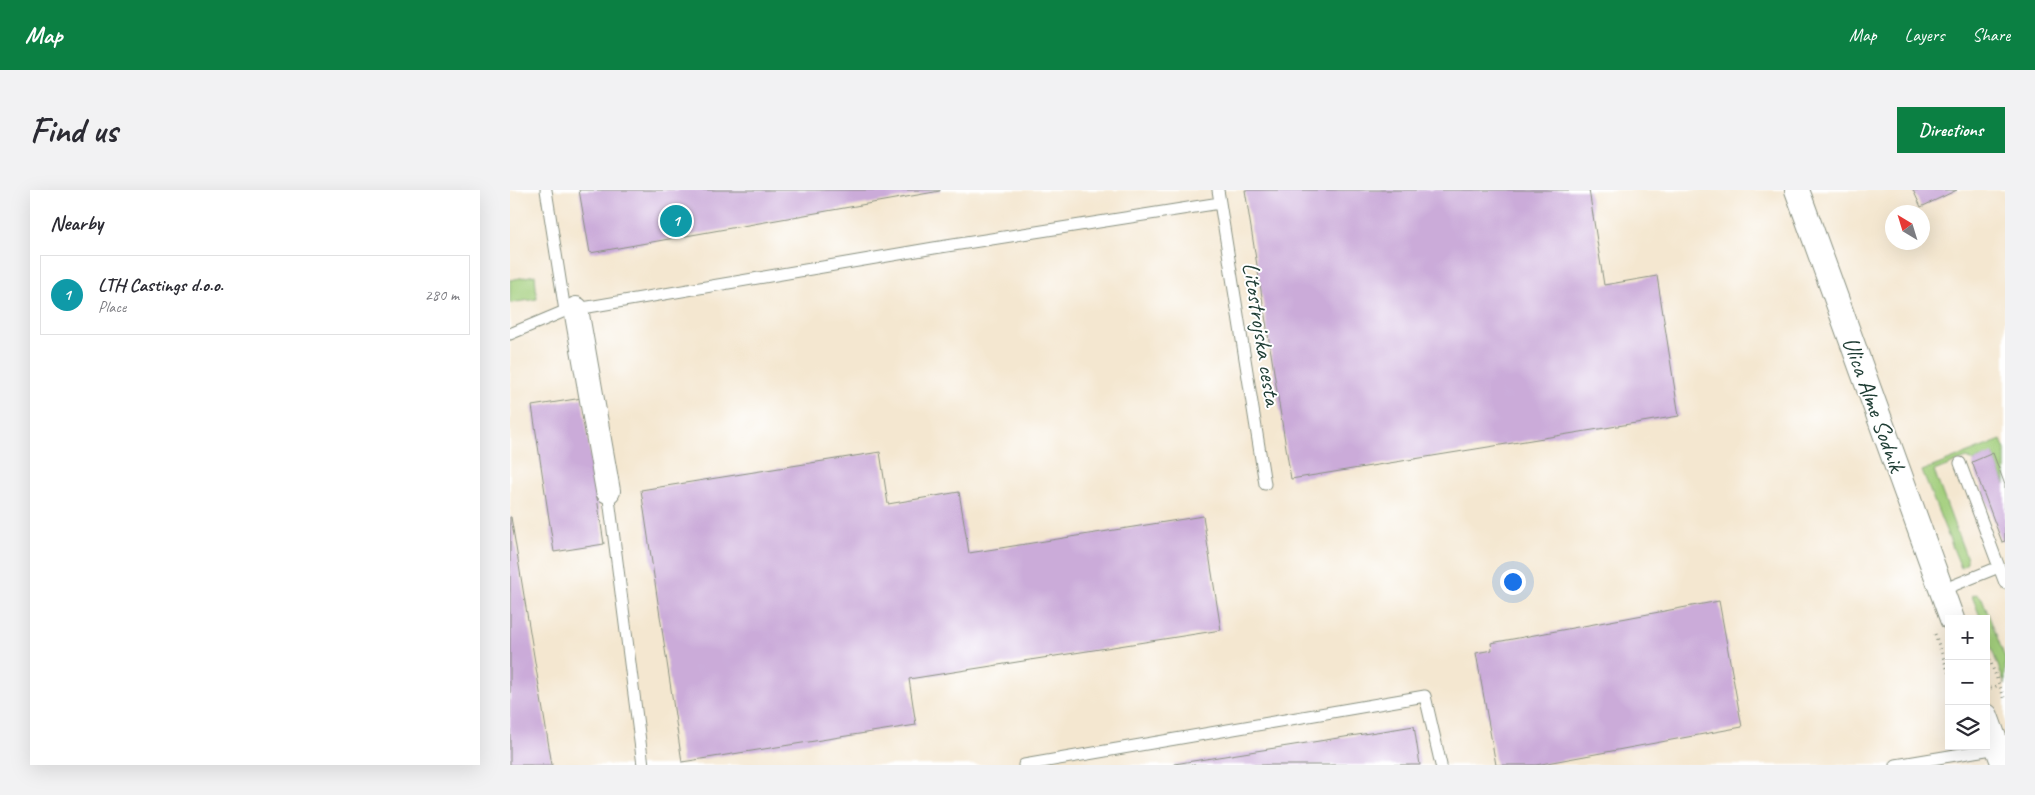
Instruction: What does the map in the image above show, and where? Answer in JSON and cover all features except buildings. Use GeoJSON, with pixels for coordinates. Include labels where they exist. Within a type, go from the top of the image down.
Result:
{"type":"FeatureCollection","features":[{"type":"Feature","properties":{"kind":"street","name":"Ulica Alme Sodnik"},"geometry":{"type":"LineString","coordinates":[[1797,190],[1951,615]]}},
{"type":"Feature","properties":{"kind":"street"},"geometry":{"type":"LineString","coordinates":[[570,310],[608,491]]}},
{"type":"Feature","properties":{"kind":"street"},"geometry":{"type":"LineString","coordinates":[[1990,727],[2001,756]]}},
{"type":"Feature","properties":{"kind":"lane"},"geometry":{"type":"LineString","coordinates":[[546,190],[570,310]]}},
{"type":"Feature","properties":{"kind":"lane","name":"Litostrojska cesta"},"geometry":{"type":"LineString","coordinates":[[1218,190],[1265,484]]}},
{"type":"Feature","properties":{"kind":"lane"},"geometry":{"type":"LineString","coordinates":[[510,334],[570,310],[944,246],[1220,203]]}},
{"type":"Feature","properties":{"kind":"lane"},"geometry":{"type":"LineString","coordinates":[[1960,464],[2005,583]]}},
{"type":"Feature","properties":{"kind":"lane"},"geometry":{"type":"LineString","coordinates":[[608,491],[643,765]]}},
{"type":"Feature","properties":{"kind":"lane"},"geometry":{"type":"LineString","coordinates":[[1942,590],[1999,567]]}},
{"type":"Feature","properties":{"kind":"lane"},"geometry":{"type":"LineString","coordinates":[[1024,765],[1425,696],[1441,765]]}},
{"type":"Feature","properties":{"kind":"lane"},"geometry":{"type":"LineString","coordinates":[[1896,765],[2001,756]]}},
{"type":"Feature","properties":{"kind":"path"},"geometry":{"type":"LineString","coordinates":[[1990,660],[2005,700]]}},
{"type":"Feature","properties":{"kind":"path"},"geometry":{"type":"LineString","coordinates":[[1990,688],[1999,685]]}},
{"type":"Feature","properties":{"kind":"green space"},"geometry":{"type":"Polygon","coordinates":[[[535,275],[537,299],[510,303],[510,280],[535,275]]]}},
{"type":"Feature","properties":{"kind":"green space"},"geometry":{"type":"Polygon","coordinates":[[[2001,440],[2005,450],[2005,485],[1993,454],[1974,461],[1967,458],[1934,471],[1967,559],[1967,563],[1961,568],[1922,471],[2001,440]]]}},
{"type":"Feature","properties":{"kind":"green space"},"geometry":{"type":"Polygon","coordinates":[[[1976,594],[1982,598],[1989,615],[1979,615],[1972,596],[1976,594]]]}},
{"type":"Feature","properties":{"kind":"green space"},"geometry":{"type":"Polygon","coordinates":[[[1990,619],[2005,658],[2005,684],[1990,645],[1990,619]]]}},
{"type":"Feature","properties":{"kind":"place","name":"LTH Castings d.o.o."},"geometry":{"type":"Point","coordinates":[676,221]}}]}
